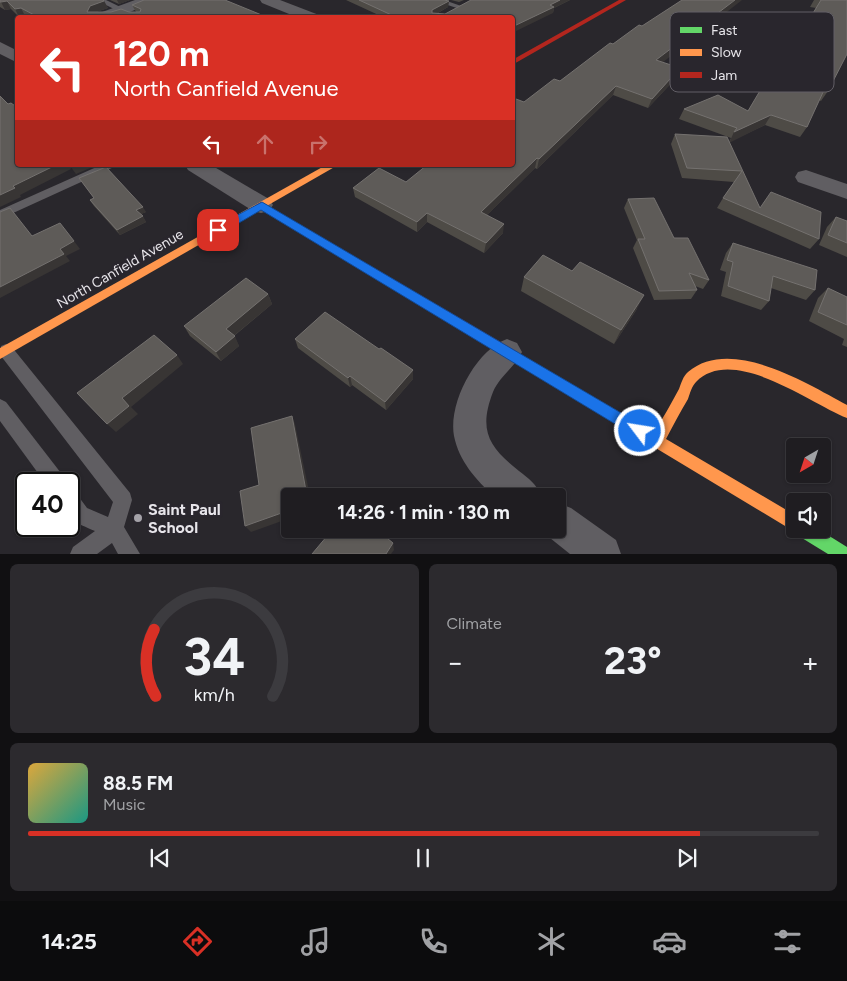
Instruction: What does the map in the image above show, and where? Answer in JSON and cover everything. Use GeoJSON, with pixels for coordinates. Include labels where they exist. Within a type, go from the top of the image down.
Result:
{"type":"FeatureCollection","features":[{"type":"Feature","properties":{"kind":"street"},"geometry":{"type":"LineString","coordinates":[[107,15],[148,0]]}},
{"type":"Feature","properties":{"kind":"street"},"geometry":{"type":"LineString","coordinates":[[267,0],[306,15]]}},
{"type":"Feature","properties":{"kind":"street"},"geometry":{"type":"LineString","coordinates":[[515,61],[616,1]]}},
{"type":"Feature","properties":{"kind":"street"},"geometry":{"type":"LineString","coordinates":[[199,167],[786,519]]}},
{"type":"Feature","properties":{"kind":"street","name":"North Canfield Avenue"},"geometry":{"type":"LineString","coordinates":[[3,353],[330,167]]}},
{"type":"Feature","properties":{"kind":"street"},"geometry":{"type":"LineString","coordinates":[[806,177],[845,187]]}},
{"type":"Feature","properties":{"kind":"street"},"geometry":{"type":"LineString","coordinates":[[506,352],[481,384],[471,410],[469,434],[481,460],[512,488]]}},
{"type":"Feature","properties":{"kind":"street"},"geometry":{"type":"LineString","coordinates":[[657,441],[692,377],[706,367],[725,364],[749,366],[775,376],[847,412]]}},
{"type":"Feature","properties":{"kind":"street"},"geometry":{"type":"LineString","coordinates":[[566,527],[602,554]]}},
{"type":"Feature","properties":{"kind":"street"},"geometry":{"type":"LineString","coordinates":[[818,538],[844,554]]}},
{"type":"Feature","properties":{"kind":"lane"},"geometry":{"type":"LineString","coordinates":[[100,0],[133,15]]}},
{"type":"Feature","properties":{"kind":"lane"},"geometry":{"type":"LineString","coordinates":[[436,0],[464,5],[444,14]]}},
{"type":"Feature","properties":{"kind":"lane"},"geometry":{"type":"LineString","coordinates":[[0,215],[106,167]]}},
{"type":"Feature","properties":{"kind":"lane"},"geometry":{"type":"LineString","coordinates":[[3,353],[123,500],[114,529],[80,554]]}},
{"type":"Feature","properties":{"kind":"lane"},"geometry":{"type":"LineString","coordinates":[[0,407],[48,472]]}},
{"type":"Feature","properties":{"kind":"lane"},"geometry":{"type":"LineString","coordinates":[[80,514],[114,529],[130,554]]}},
{"type":"Feature","properties":{"kind":"building"},"geometry":{"type":"Polygon","coordinates":[[[0,0],[103,0],[90,6],[87,12],[111,12],[121,9],[129,12],[140,12],[141,9],[132,5],[144,0],[225,0],[262,15],[34,15],[21,8],[15,9],[7,1],[0,2],[0,0]]]}},
{"type":"Feature","properties":{"kind":"building"},"geometry":{"type":"Polygon","coordinates":[[[359,0],[444,0],[449,1],[432,10],[432,13],[445,14],[471,0],[560,0],[550,5],[554,7],[515,26],[515,15],[392,15],[359,0]]]}},
{"type":"Feature","properties":{"kind":"building"},"geometry":{"type":"Polygon","coordinates":[[[682,0],[735,0],[719,12],[670,12],[670,49],[656,60],[670,65],[670,79],[652,99],[616,86],[481,212],[504,224],[486,243],[427,213],[417,222],[353,188],[379,168],[406,182],[425,167],[515,167],[515,100],[524,102],[554,79],[560,81],[610,43],[613,44],[639,25],[642,26],[682,0]]]}},
{"type":"Feature","properties":{"kind":"building"},"geometry":{"type":"Polygon","coordinates":[[[821,0],[847,0],[847,54],[834,79],[834,12],[814,12],[821,0]]]}},
{"type":"Feature","properties":{"kind":"building"},"geometry":{"type":"Polygon","coordinates":[[[759,92],[823,92],[807,127],[771,115],[734,132],[737,128],[684,109],[718,95],[748,111],[759,92]]]}},
{"type":"Feature","properties":{"kind":"building"},"geometry":{"type":"Polygon","coordinates":[[[0,96],[8,104],[11,103],[15,106],[15,167],[52,167],[13,186],[15,188],[0,195],[0,96]]]}},
{"type":"Feature","properties":{"kind":"building"},"geometry":{"type":"Polygon","coordinates":[[[675,134],[727,137],[760,208],[771,192],[821,212],[819,239],[723,198],[742,171],[687,168],[675,134]]]}},
{"type":"Feature","properties":{"kind":"building"},"geometry":{"type":"Polygon","coordinates":[[[106,167],[143,207],[136,210],[143,216],[117,230],[90,200],[94,198],[79,178],[106,167]]]}},
{"type":"Feature","properties":{"kind":"building"},"geometry":{"type":"Polygon","coordinates":[[[654,198],[674,238],[688,238],[709,280],[689,273],[697,290],[659,291],[638,239],[645,239],[628,199],[654,198]]]}},
{"type":"Feature","properties":{"kind":"building"},"geometry":{"type":"Polygon","coordinates":[[[10,208],[32,236],[60,223],[74,241],[60,249],[64,254],[0,287],[0,212],[10,208]]]}},
{"type":"Feature","properties":{"kind":"building"},"geometry":{"type":"Polygon","coordinates":[[[836,217],[847,221],[847,243],[828,235],[836,217]]]}},
{"type":"Feature","properties":{"kind":"building"},"geometry":{"type":"Polygon","coordinates":[[[733,243],[817,270],[815,290],[773,276],[769,301],[728,286],[733,262],[727,260],[733,243]]]}},
{"type":"Feature","properties":{"kind":"building"},"geometry":{"type":"Polygon","coordinates":[[[543,255],[572,271],[580,262],[644,295],[621,330],[524,277],[543,255]]]}},
{"type":"Feature","properties":{"kind":"building"},"geometry":{"type":"Polygon","coordinates":[[[246,278],[268,294],[226,329],[235,336],[216,352],[184,326],[246,278]]]}},
{"type":"Feature","properties":{"kind":"building"},"geometry":{"type":"Polygon","coordinates":[[[828,288],[847,297],[847,325],[818,312],[828,288]]]}},
{"type":"Feature","properties":{"kind":"building"},"geometry":{"type":"Polygon","coordinates":[[[325,312],[413,370],[385,402],[350,376],[348,378],[295,339],[325,312]]]}},
{"type":"Feature","properties":{"kind":"building"},"geometry":{"type":"Polygon","coordinates":[[[154,335],[177,355],[122,398],[129,406],[107,424],[77,393],[154,335]]]}},
{"type":"Feature","properties":{"kind":"building"},"geometry":{"type":"Polygon","coordinates":[[[292,416],[306,488],[281,488],[281,513],[245,526],[240,491],[259,485],[251,428],[292,416]]]}},
{"type":"Feature","properties":{"kind":"building"},"geometry":{"type":"Polygon","coordinates":[[[325,538],[387,538],[393,543],[386,554],[312,554],[325,538]]]}},
{"type":"Feature","properties":{"kind":"traffic: fast"},"geometry":{"type":"LineString","coordinates":[[818,538],[844,554]]}},
{"type":"Feature","properties":{"kind":"traffic: slow"},"geometry":{"type":"LineString","coordinates":[[0,354],[329,167]]}},
{"type":"Feature","properties":{"kind":"traffic: slow"},"geometry":{"type":"LineString","coordinates":[[512,355],[786,519]]}},
{"type":"Feature","properties":{"kind":"traffic: slow"},"geometry":{"type":"LineString","coordinates":[[657,441],[692,377],[708,367],[726,364],[770,373],[813,393],[847,412]]}},
{"type":"Feature","properties":{"kind":"traffic: jam"},"geometry":{"type":"LineString","coordinates":[[515,61],[623,0]]}},
{"type":"Feature","properties":{"kind":"traffic: jam"},"geometry":{"type":"LineString","coordinates":[[261,205],[512,355]]}},
{"type":"Feature","properties":{"kind":"place","name":"Saint Paul School"},"geometry":{"type":"Point","coordinates":[138,518]}},
{"type":"Feature","properties":{"kind":"route"},"geometry":{"type":"LineString","coordinates":[[218,230],[262,206],[640,431]]}}]}
